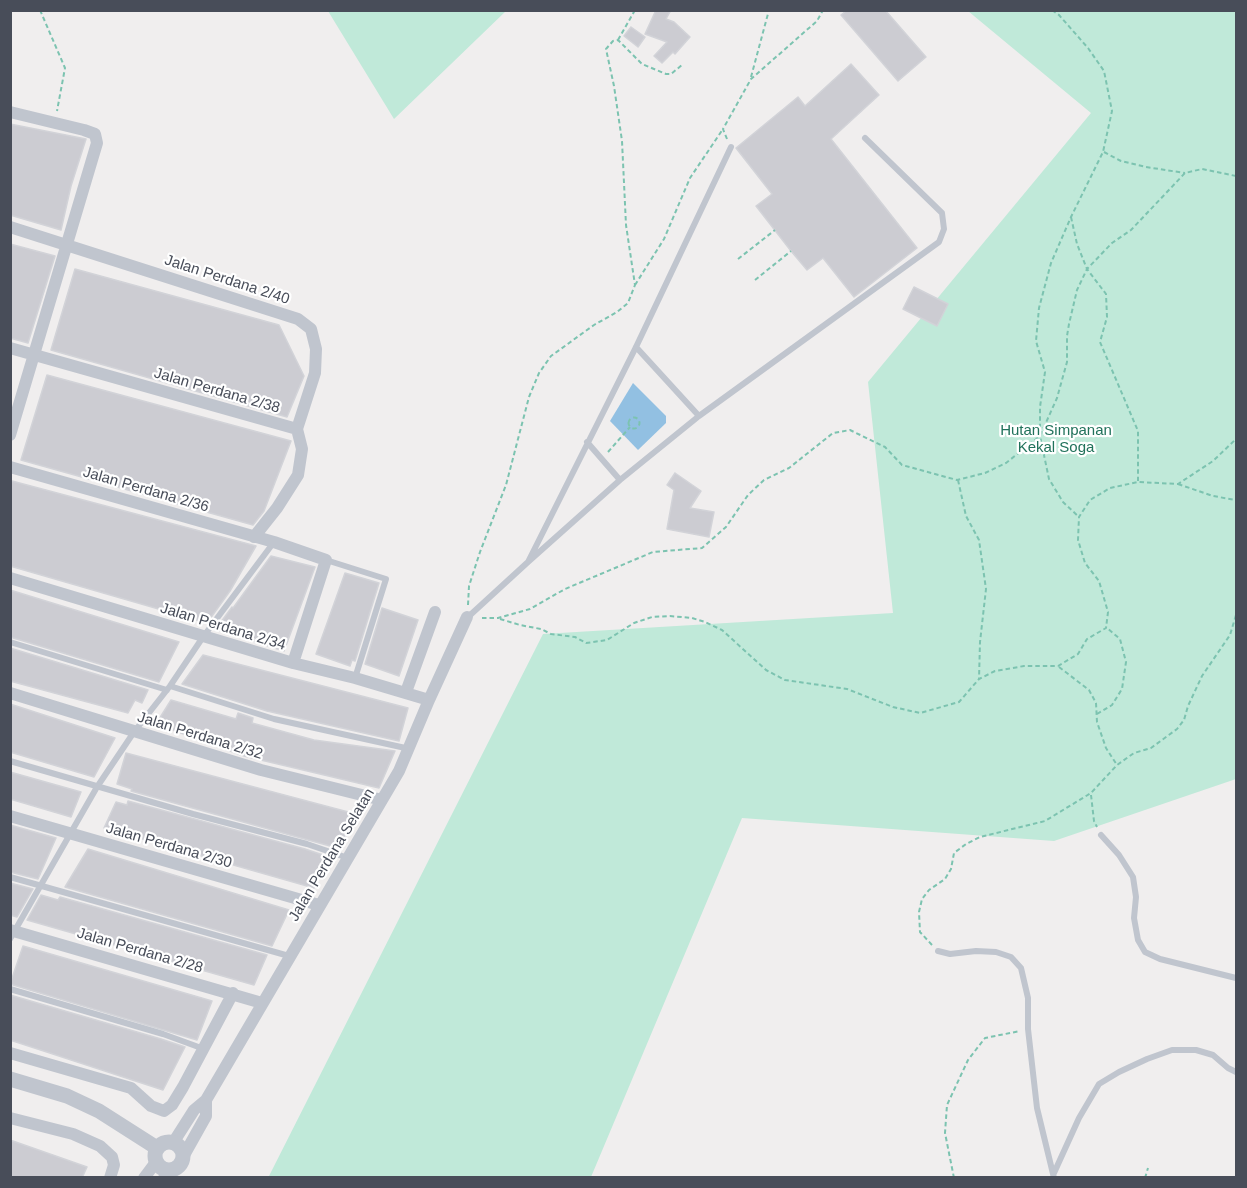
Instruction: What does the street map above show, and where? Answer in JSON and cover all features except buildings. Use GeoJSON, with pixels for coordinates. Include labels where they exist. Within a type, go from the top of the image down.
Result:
{"type":"FeatureCollection","features":[{"type":"Feature","properties":{"kind":"street"},"geometry":{"type":"LineString","coordinates":[[10,112],[84,130],[95,134],[97,142],[10,435]]}},
{"type":"Feature","properties":{"kind":"street"},"geometry":{"type":"LineString","coordinates":[[10,227],[67,245]]}},
{"type":"Feature","properties":{"kind":"street","name":"Jalan Perdana 2/40"},"geometry":{"type":"LineString","coordinates":[[67,245],[298,319],[311,328],[316,349],[315,373],[297,429]]}},
{"type":"Feature","properties":{"kind":"street","name":"Jalan Perdana 2/38"},"geometry":{"type":"LineString","coordinates":[[10,348],[297,429]]}},
{"type":"Feature","properties":{"kind":"street"},"geometry":{"type":"LineString","coordinates":[[254,537],[277,508],[298,475],[302,449],[297,429]]}},
{"type":"Feature","properties":{"kind":"street","name":"Jalan Perdana 2/36"},"geometry":{"type":"LineString","coordinates":[[10,467],[274,542],[326,560]]}},
{"type":"Feature","properties":{"kind":"street"},"geometry":{"type":"LineString","coordinates":[[292,663],[326,560]]}},
{"type":"Feature","properties":{"kind":"street","name":"Jalan Perdana 2/34"},"geometry":{"type":"LineString","coordinates":[[10,578],[292,663],[355,678],[429,700]]}},
{"type":"Feature","properties":{"kind":"street"},"geometry":{"type":"LineString","coordinates":[[406,692],[435,612]]}},
{"type":"Feature","properties":{"kind":"street","name":"Jalan Perdana Selatan"},"geometry":{"type":"LineString","coordinates":[[206,1100],[410,749],[429,700],[467,617]]}},
{"type":"Feature","properties":{"kind":"street","name":"Jalan Perdana 2/32"},"geometry":{"type":"LineString","coordinates":[[10,693],[261,770],[382,800]]}},
{"type":"Feature","properties":{"kind":"street","name":"Jalan Perdana 2/30"},"geometry":{"type":"LineString","coordinates":[[10,816],[319,905]]}},
{"type":"Feature","properties":{"kind":"street","name":"Jalan Perdana 2/28"},"geometry":{"type":"LineString","coordinates":[[12,933],[233,993],[262,1003]]}},
{"type":"Feature","properties":{"kind":"street"},"geometry":{"type":"LineString","coordinates":[[10,1053],[131,1088],[151,1106],[164,1111],[172,1105],[233,993]]}},
{"type":"Feature","properties":{"kind":"street"},"geometry":{"type":"LineString","coordinates":[[10,1079],[67,1096],[99,1111],[156,1155],[162,1169],[168,1174],[180,1165],[206,1116],[206,1100]]}},
{"type":"Feature","properties":{"kind":"street"},"geometry":{"type":"LineString","coordinates":[[173,1143],[194,1110],[206,1100]]}},
{"type":"Feature","properties":{"kind":"street"},"geometry":{"type":"LineString","coordinates":[[10,1118],[73,1134],[100,1146],[112,1157],[114,1165],[110,1178]]}},
{"type":"Feature","properties":{"kind":"street"},"geometry":{"type":"LineString","coordinates":[[144,1178],[164,1143],[173,1143],[180,1148],[183,1157]]}},
{"type":"Feature","properties":{"kind":"lane"},"geometry":{"type":"LineString","coordinates":[[467,617],[620,480],[699,416],[939,243],[944,229],[942,213],[865,138]]}},
{"type":"Feature","properties":{"kind":"lane"},"geometry":{"type":"LineString","coordinates":[[528,562],[636,347],[731,147]]}},
{"type":"Feature","properties":{"kind":"lane"},"geometry":{"type":"LineString","coordinates":[[636,347],[699,416]]}},
{"type":"Feature","properties":{"kind":"lane"},"geometry":{"type":"LineString","coordinates":[[587,442],[620,480]]}},
{"type":"Feature","properties":{"kind":"lane"},"geometry":{"type":"LineString","coordinates":[[12,933],[42,886],[97,787],[134,732],[274,542]]}},
{"type":"Feature","properties":{"kind":"lane"},"geometry":{"type":"LineString","coordinates":[[326,560],[386,579],[355,678]]}},
{"type":"Feature","properties":{"kind":"lane"},"geometry":{"type":"LineString","coordinates":[[10,642],[274,719],[410,749]]}},
{"type":"Feature","properties":{"kind":"lane"},"geometry":{"type":"LineString","coordinates":[[10,761],[243,828],[307,844],[348,858]]}},
{"type":"Feature","properties":{"kind":"lane"},"geometry":{"type":"LineString","coordinates":[[1101,835],[1119,855],[1133,878],[1136,897],[1134,918],[1138,940],[1145,952],[1160,959],[1236,978]]}},
{"type":"Feature","properties":{"kind":"lane"},"geometry":{"type":"LineString","coordinates":[[10,877],[290,956]]}},
{"type":"Feature","properties":{"kind":"lane"},"geometry":{"type":"LineString","coordinates":[[938,951],[950,954],[976,951],[996,952],[1011,957],[1021,968],[1028,998],[1028,1029],[1038,1108],[1054,1175]]}},
{"type":"Feature","properties":{"kind":"lane"},"geometry":{"type":"LineString","coordinates":[[10,989],[163,1034],[204,1049]]}},
{"type":"Feature","properties":{"kind":"lane"},"geometry":{"type":"LineString","coordinates":[[1054,1175],[1079,1118],[1099,1084],[1119,1072],[1172,1050],[1188,1050],[1213,1055],[1236,1072]]}},
{"type":"Feature","properties":{"kind":"path"},"geometry":{"type":"LineString","coordinates":[[40,10],[65,68],[54,123]]}},
{"type":"Feature","properties":{"kind":"path"},"geometry":{"type":"LineString","coordinates":[[635,10],[618,40],[609,44],[606,49],[622,141],[626,225],[635,285]]}},
{"type":"Feature","properties":{"kind":"path"},"geometry":{"type":"LineString","coordinates":[[769,10],[751,79],[723,129],[690,178],[664,239],[635,285],[628,303],[551,356],[539,373],[529,397],[506,485],[469,586],[467,617],[498,618],[541,629],[551,634],[575,637],[586,643],[607,640],[633,623],[652,617],[692,618],[722,630],[766,670],[785,680],[847,688],[893,707],[920,713],[959,702],[979,679],[995,670],[1024,666],[1058,666],[1078,654],[1087,639],[1106,628]]}},
{"type":"Feature","properties":{"kind":"path"},"geometry":{"type":"LineString","coordinates":[[751,79],[817,21],[823,10]]}},
{"type":"Feature","properties":{"kind":"path"},"geometry":{"type":"LineString","coordinates":[[1052,10],[1088,48],[1104,71],[1112,111],[1104,152],[1051,263],[1038,308],[1036,341],[1045,372],[1040,407],[1040,436],[1049,479],[1064,502],[1079,517]]}},
{"type":"Feature","properties":{"kind":"path"},"geometry":{"type":"LineString","coordinates":[[618,40],[642,64],[650,68],[671,74],[682,65]]}},
{"type":"Feature","properties":{"kind":"path"},"geometry":{"type":"LineString","coordinates":[[723,129],[731,147]]}},
{"type":"Feature","properties":{"kind":"path"},"geometry":{"type":"LineString","coordinates":[[1104,152],[1122,161],[1185,174],[1202,169],[1236,176]]}},
{"type":"Feature","properties":{"kind":"path"},"geometry":{"type":"LineString","coordinates":[[498,618],[530,609],[565,589],[653,552],[678,548],[702,548],[726,527],[748,495],[764,480],[789,468],[833,433],[850,430],[885,447],[902,465],[957,480],[985,473],[1006,463],[1040,436],[1057,398],[1067,362],[1069,324],[1077,290],[1087,269],[1112,243],[1131,230],[1185,174]]}},
{"type":"Feature","properties":{"kind":"path"},"geometry":{"type":"LineString","coordinates":[[1071,217],[1077,244],[1087,269],[1106,294],[1107,317],[1100,342],[1138,431],[1138,482]]}},
{"type":"Feature","properties":{"kind":"path"},"geometry":{"type":"LineString","coordinates":[[738,259],[775,230]]}},
{"type":"Feature","properties":{"kind":"path"},"geometry":{"type":"LineString","coordinates":[[755,280],[791,251]]}},
{"type":"Feature","properties":{"kind":"path"},"geometry":{"type":"LineString","coordinates":[[601,459],[630,427]]}},
{"type":"Feature","properties":{"kind":"path"},"geometry":{"type":"LineString","coordinates":[[1178,484],[1213,461],[1236,439]]}},
{"type":"Feature","properties":{"kind":"path"},"geometry":{"type":"LineString","coordinates":[[957,480],[966,516],[979,540],[986,589],[980,642],[979,679]]}},
{"type":"Feature","properties":{"kind":"path"},"geometry":{"type":"LineString","coordinates":[[1106,628],[1108,612],[1099,581],[1085,563],[1078,540],[1079,517],[1090,500],[1110,488],[1138,482],[1178,484],[1213,496],[1236,500]]}},
{"type":"Feature","properties":{"kind":"path"},"geometry":{"type":"LineString","coordinates":[[938,951],[920,932],[919,912],[922,899],[929,890],[945,879],[951,868],[954,853],[980,837],[1045,821],[1091,793],[1117,765],[1134,753],[1151,748],[1177,729],[1184,720],[1202,676],[1230,636],[1236,615]]}},
{"type":"Feature","properties":{"kind":"path"},"geometry":{"type":"LineString","coordinates":[[1097,714],[1112,705],[1122,689],[1126,662],[1120,639],[1106,628]]}},
{"type":"Feature","properties":{"kind":"path"},"geometry":{"type":"LineString","coordinates":[[1058,666],[1089,690],[1096,703],[1097,722],[1106,748],[1117,765]]}},
{"type":"Feature","properties":{"kind":"path"},"geometry":{"type":"LineString","coordinates":[[1091,793],[1094,821],[1101,835]]}},
{"type":"Feature","properties":{"kind":"path"},"geometry":{"type":"LineString","coordinates":[[954,1178],[945,1133],[947,1105],[968,1060],[985,1038],[1028,1029]]}},
{"type":"Feature","properties":{"kind":"path"},"geometry":{"type":"LineString","coordinates":[[1145,1178],[1148,1168]]}},
{"type":"Feature","properties":{"kind":"green space"},"geometry":{"type":"Polygon","coordinates":[[[328,11],[506,11],[394,119],[328,11]]]}},
{"type":"Feature","properties":{"kind":"green space","name":"Hutan Simpanan Kekal Soga"},"geometry":{"type":"Polygon","coordinates":[[[968,11],[1236,11],[1236,779],[1054,841],[742,818],[591,1177],[268,1178],[543,634],[893,613],[868,382],[1091,113],[968,11]]]}},
{"type":"Feature","properties":{"kind":"water"},"geometry":{"type":"Polygon","coordinates":[[[633,383],[666,416],[666,423],[638,450],[610,421],[633,383]]]}}]}
